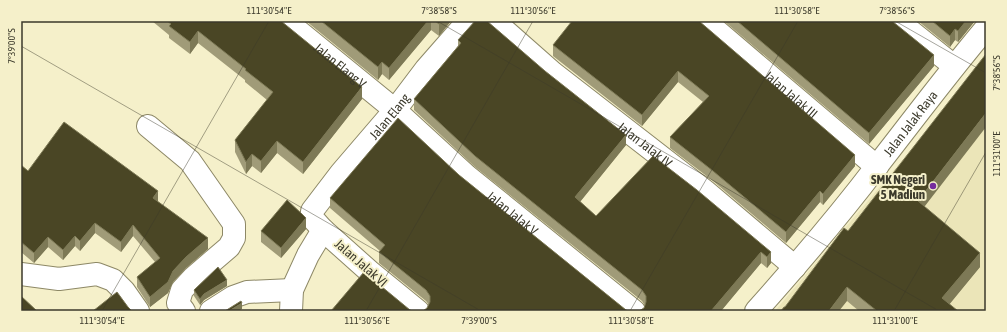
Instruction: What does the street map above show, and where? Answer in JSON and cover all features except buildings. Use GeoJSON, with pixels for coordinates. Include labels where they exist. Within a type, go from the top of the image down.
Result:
{"type":"FeatureCollection","features":[{"type":"Feature","properties":{"kind":"street","name":"Jalan Elang V"},"geometry":{"type":"LineString","coordinates":[[286,21],[395,110]]}},
{"type":"Feature","properties":{"kind":"street","name":"Jalan Elang"},"geometry":{"type":"LineString","coordinates":[[312,211],[341,173],[395,110],[426,69],[468,21]]}},
{"type":"Feature","properties":{"kind":"street","name":"Jalan Jalak IV"},"geometry":{"type":"LineString","coordinates":[[494,21],[553,73],[705,191],[795,267]]}},
{"type":"Feature","properties":{"kind":"street","name":"Jalan Jalak III"},"geometry":{"type":"LineString","coordinates":[[705,21],[876,167]]}},
{"type":"Feature","properties":{"kind":"street"},"geometry":{"type":"LineString","coordinates":[[898,21],[954,66]]}},
{"type":"Feature","properties":{"kind":"street","name":"Jalan Jalak Raya"},"geometry":{"type":"LineString","coordinates":[[756,311],[795,267],[876,167],[954,66],[986,28]]}},
{"type":"Feature","properties":{"kind":"street","name":"Jalan Jalak V"},"geometry":{"type":"LineString","coordinates":[[395,110],[467,176],[634,311]]}},
{"type":"Feature","properties":{"kind":"street"},"geometry":{"type":"LineString","coordinates":[[148,126],[190,161],[234,224],[234,238],[229,247],[194,277],[182,290],[178,303],[184,311]]}},
{"type":"Feature","properties":{"kind":"street","name":"Jalan Jalak VI"},"geometry":{"type":"LineString","coordinates":[[312,211],[314,220],[323,230],[369,271],[418,311]]}},
{"type":"Feature","properties":{"kind":"street"},"geometry":{"type":"LineString","coordinates":[[211,311],[233,297],[247,292],[291,301],[308,255],[323,230]]}},
{"type":"Feature","properties":{"kind":"street"},"geometry":{"type":"LineString","coordinates":[[21,274],[59,279],[97,274],[113,280],[124,291],[138,311]]}},
{"type":"Feature","properties":{"kind":"shaded area","name":"SMK Negeri 5 Madiun"},"geometry":{"type":"Polygon","coordinates":[[[986,61],[986,311],[775,311],[986,61]]]}},
{"type":"Feature","properties":{"kind":"place","name":"SMK Negeri 5 Madiun"},"geometry":{"type":"Point","coordinates":[933,186]}}]}
